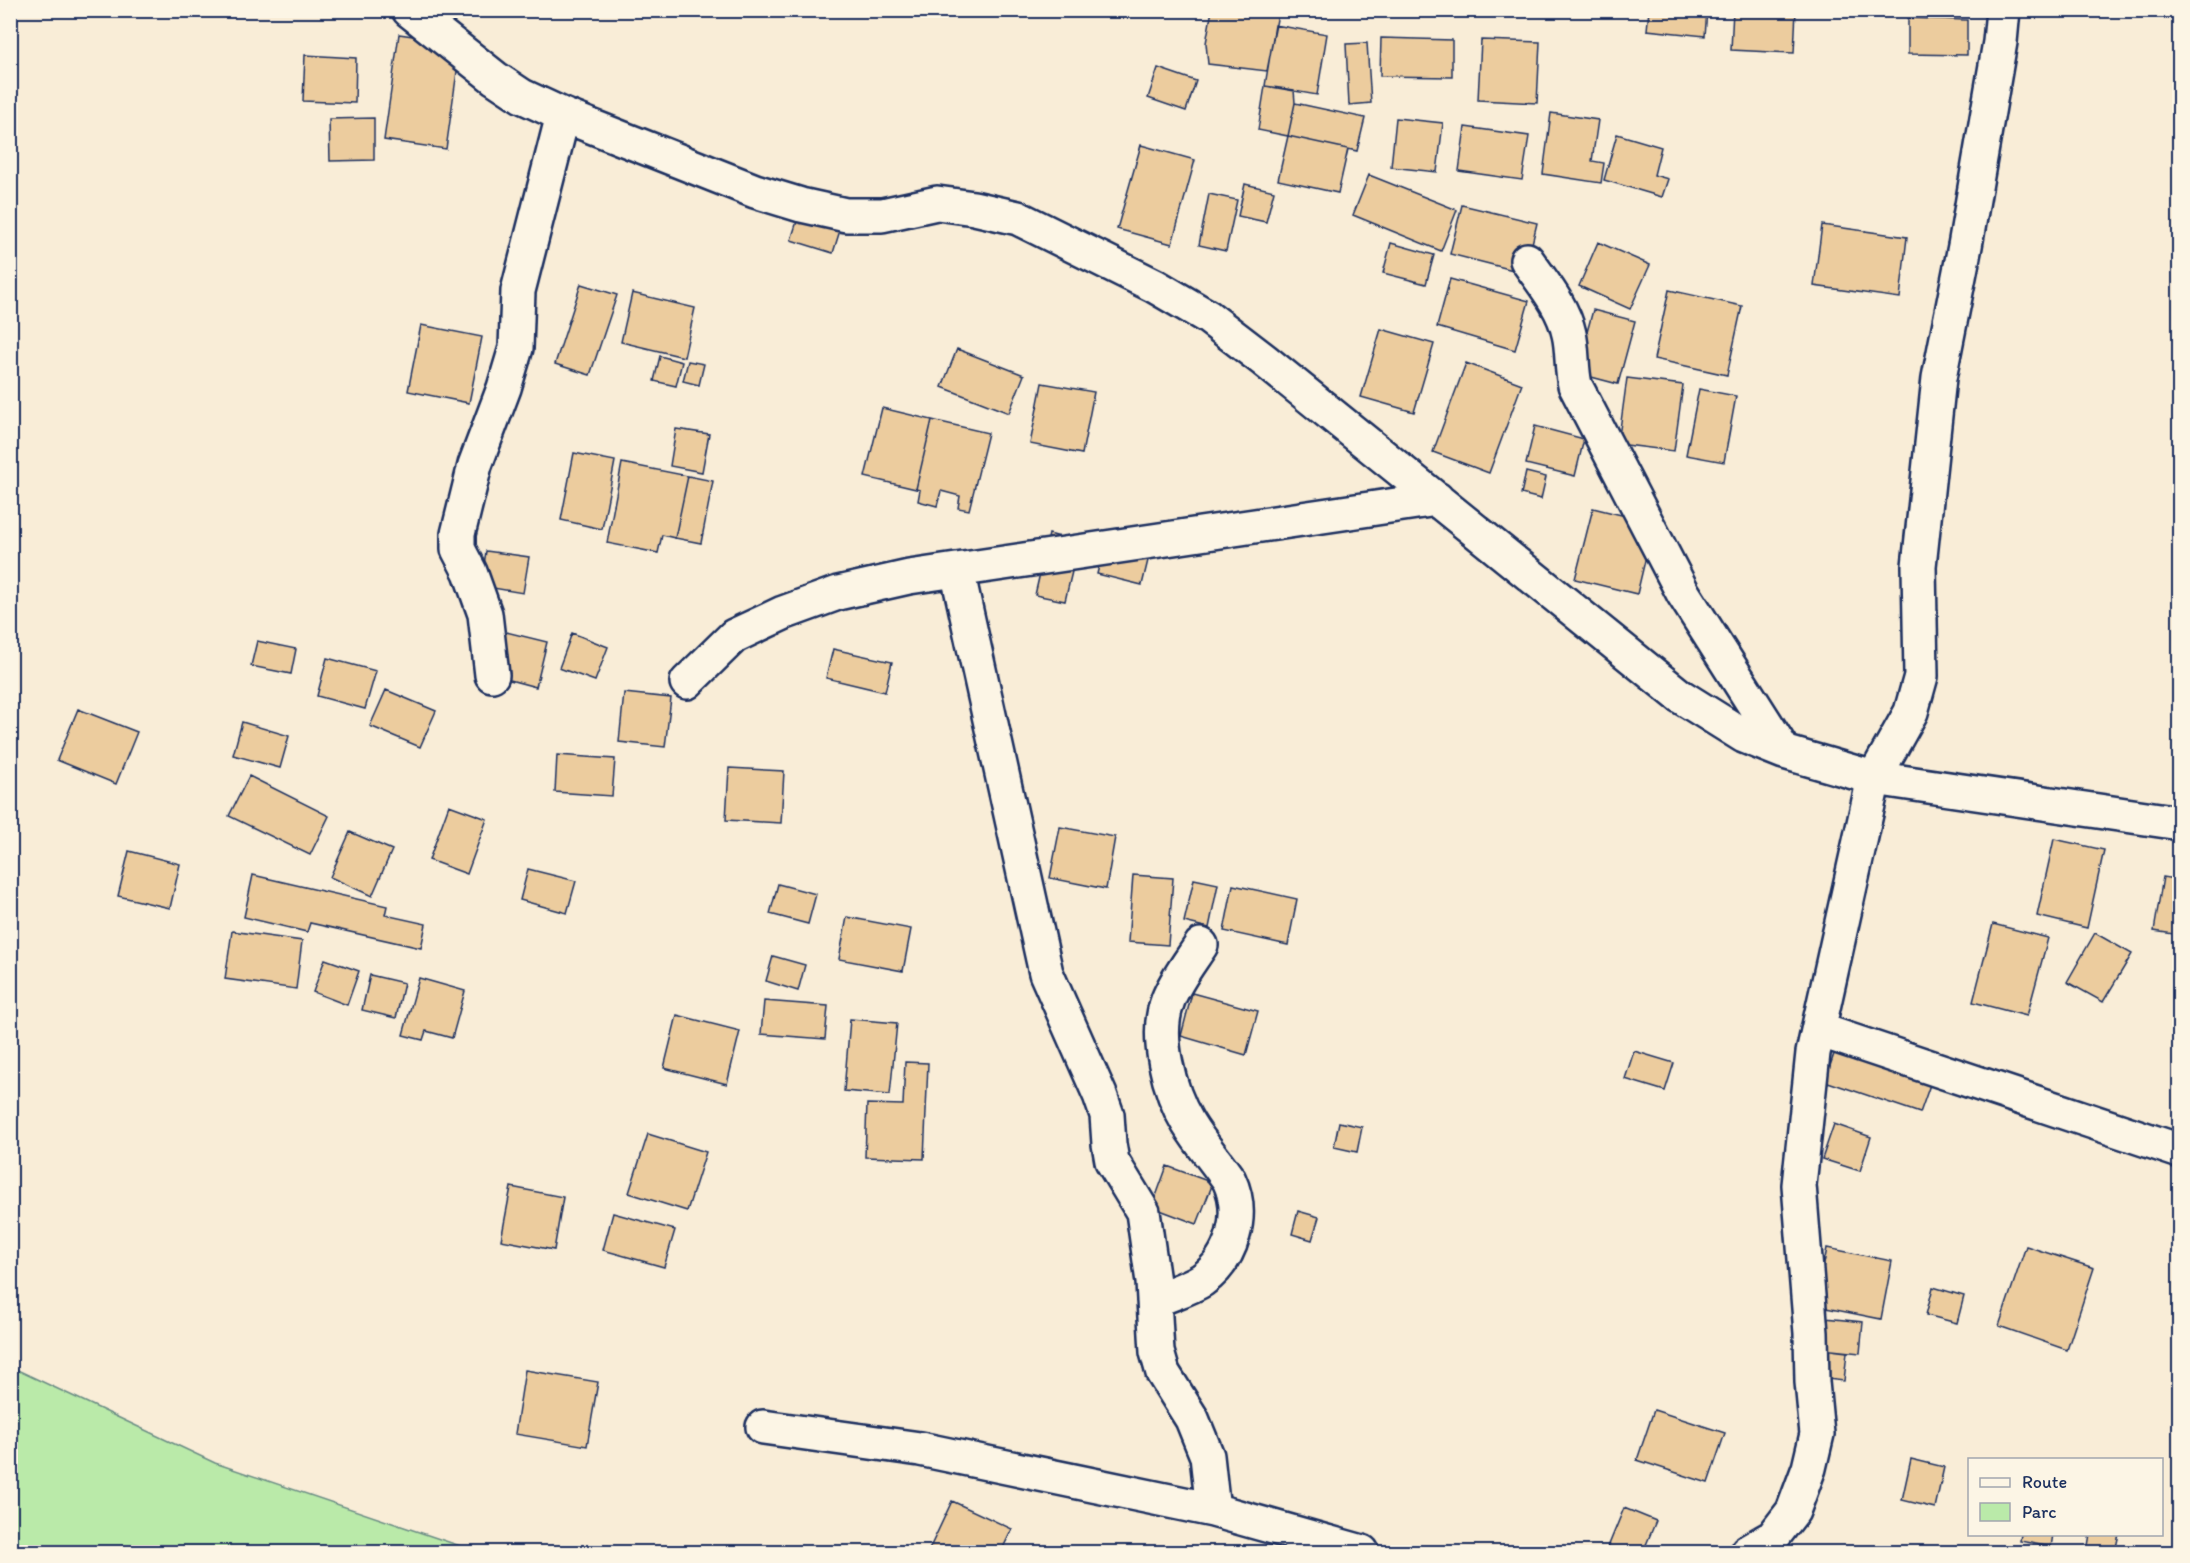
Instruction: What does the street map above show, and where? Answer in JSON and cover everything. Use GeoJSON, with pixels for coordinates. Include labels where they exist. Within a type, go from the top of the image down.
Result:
{"type":"FeatureCollection","features":[{"type":"Feature","properties":{"kind":"street"},"geometry":{"type":"LineString","coordinates":[[409,10],[495,78],[522,96],[563,115],[755,191],[846,216],[882,215],[937,203],[974,208],[1018,218],[1155,286],[1208,317],[1680,696],[1744,736],[1784,752],[1874,778],[2180,823]]}},
{"type":"Feature","properties":{"kind":"street"},"geometry":{"type":"LineString","coordinates":[[1747,1552],[1773,1537],[1793,1511],[1809,1468],[1817,1434],[1812,1382],[1812,1333],[1799,1185],[1813,1053],[1874,778],[1911,712],[1921,676],[1919,566],[1939,378],[1965,246],[2000,42],[2003,10]]}},
{"type":"Feature","properties":{"kind":"street"},"geometry":{"type":"LineString","coordinates":[[492,675],[485,614],[459,549],[458,534],[475,465],[504,388],[516,348],[518,291],[563,115]]}},
{"type":"Feature","properties":{"kind":"street"},"geometry":{"type":"LineString","coordinates":[[1527,260],[1564,319],[1569,334],[1571,370],[1575,385],[1661,552],[1696,614],[1784,752]]}},
{"type":"Feature","properties":{"kind":"street"},"geometry":{"type":"LineString","coordinates":[[687,682],[734,636],[783,613],[838,593],[909,577],[1437,499]]}},
{"type":"Feature","properties":{"kind":"street"},"geometry":{"type":"LineString","coordinates":[[957,570],[1046,973],[1104,1105],[1112,1161],[1143,1212],[1154,1300],[1156,1352],[1163,1373],[1192,1419],[1207,1456],[1214,1510]]}},
{"type":"Feature","properties":{"kind":"street"},"geometry":{"type":"LineString","coordinates":[[1154,1300],[1201,1281],[1216,1267],[1227,1253],[1235,1222],[1233,1190],[1188,1123],[1173,1087],[1163,1047],[1161,1027],[1168,999],[1201,945]]}},
{"type":"Feature","properties":{"kind":"street"},"geometry":{"type":"LineString","coordinates":[[1819,1030],[2180,1151]]}},
{"type":"Feature","properties":{"kind":"street"},"geometry":{"type":"LineString","coordinates":[[763,1427],[920,1449],[1214,1510],[1362,1552]]}},
{"type":"Feature","properties":{"kind":"green space"},"geometry":{"type":"Polygon","coordinates":[[[11,1367],[215,1463],[478,1552],[11,1552],[11,1367]]]}},
{"type":"Feature","properties":{"kind":"building"},"geometry":{"type":"Polygon","coordinates":[[[1212,10],[1250,10],[1278,14],[1267,71],[1208,64],[1206,43],[1212,10]]]}},
{"type":"Feature","properties":{"kind":"building"},"geometry":{"type":"Polygon","coordinates":[[[1649,10],[1707,10],[1705,36],[1647,30],[1649,10]]]}},
{"type":"Feature","properties":{"kind":"building"},"geometry":{"type":"Polygon","coordinates":[[[1733,10],[1796,10],[1794,53],[1731,50],[1733,10]]]}},
{"type":"Feature","properties":{"kind":"building"},"geometry":{"type":"Polygon","coordinates":[[[2121,10],[2162,10],[2162,16],[2121,13],[2121,10]]]}},
{"type":"Feature","properties":{"kind":"building"},"geometry":{"type":"Polygon","coordinates":[[[1908,18],[1967,20],[1967,55],[1908,54],[1908,18]]]}},
{"type":"Feature","properties":{"kind":"building"},"geometry":{"type":"Polygon","coordinates":[[[1275,25],[1327,34],[1317,95],[1265,86],[1275,25]]]}},
{"type":"Feature","properties":{"kind":"building"},"geometry":{"type":"Polygon","coordinates":[[[399,34],[461,43],[446,149],[384,140],[399,34]]]}},
{"type":"Feature","properties":{"kind":"building"},"geometry":{"type":"Polygon","coordinates":[[[1381,38],[1452,40],[1452,77],[1380,76],[1381,38]]]}},
{"type":"Feature","properties":{"kind":"building"},"geometry":{"type":"Polygon","coordinates":[[[1481,40],[1540,42],[1537,103],[1478,100],[1481,40]]]}},
{"type":"Feature","properties":{"kind":"building"},"geometry":{"type":"Polygon","coordinates":[[[1367,43],[1371,103],[1349,105],[1346,44],[1367,43]]]}},
{"type":"Feature","properties":{"kind":"building"},"geometry":{"type":"Polygon","coordinates":[[[305,55],[356,58],[355,103],[303,101],[305,55]]]}},
{"type":"Feature","properties":{"kind":"building"},"geometry":{"type":"Polygon","coordinates":[[[1158,68],[1196,81],[1186,111],[1148,98],[1158,68]]]}},
{"type":"Feature","properties":{"kind":"building"},"geometry":{"type":"Polygon","coordinates":[[[1265,86],[1294,90],[1295,103],[1288,136],[1258,130],[1265,86]]]}},
{"type":"Feature","properties":{"kind":"building"},"geometry":{"type":"Polygon","coordinates":[[[2176,97],[2180,98],[2180,138],[2173,137],[2176,97]]]}},
{"type":"Feature","properties":{"kind":"building"},"geometry":{"type":"Polygon","coordinates":[[[1295,103],[1365,118],[1357,151],[1288,136],[1295,103]]]}},
{"type":"Feature","properties":{"kind":"building"},"geometry":{"type":"Polygon","coordinates":[[[1551,113],[1598,120],[1592,161],[1604,163],[1601,183],[1543,174],[1551,113]]]}},
{"type":"Feature","properties":{"kind":"building"},"geometry":{"type":"Polygon","coordinates":[[[374,118],[374,160],[330,161],[329,119],[374,118]]]}},
{"type":"Feature","properties":{"kind":"building"},"geometry":{"type":"Polygon","coordinates":[[[1396,118],[1443,123],[1437,172],[1391,167],[1396,118]]]}},
{"type":"Feature","properties":{"kind":"building"},"geometry":{"type":"Polygon","coordinates":[[[1465,127],[1529,136],[1522,180],[1459,171],[1465,127]]]}},
{"type":"Feature","properties":{"kind":"building"},"geometry":{"type":"Polygon","coordinates":[[[1617,134],[1661,147],[1654,175],[1668,179],[1662,197],[1604,180],[1617,134]]]}},
{"type":"Feature","properties":{"kind":"building"},"geometry":{"type":"Polygon","coordinates":[[[1288,136],[1348,149],[1338,193],[1278,180],[1288,136]]]}},
{"type":"Feature","properties":{"kind":"building"},"geometry":{"type":"Polygon","coordinates":[[[1141,145],[1195,160],[1172,244],[1117,229],[1141,145]]]}},
{"type":"Feature","properties":{"kind":"building"},"geometry":{"type":"Polygon","coordinates":[[[1369,175],[1457,210],[1441,251],[1353,215],[1369,175]]]}},
{"type":"Feature","properties":{"kind":"building"},"geometry":{"type":"Polygon","coordinates":[[[1245,184],[1274,191],[1266,222],[1238,216],[1245,184]]]}},
{"type":"Feature","properties":{"kind":"building"},"geometry":{"type":"Polygon","coordinates":[[[1209,194],[1237,200],[1226,251],[1199,245],[1209,194]]]}},
{"type":"Feature","properties":{"kind":"building"},"geometry":{"type":"Polygon","coordinates":[[[1462,205],[1537,223],[1525,273],[1450,254],[1462,205]]]}},
{"type":"Feature","properties":{"kind":"building"},"geometry":{"type":"Polygon","coordinates":[[[799,215],[841,227],[833,253],[791,240],[799,215]]]}},
{"type":"Feature","properties":{"kind":"building"},"geometry":{"type":"Polygon","coordinates":[[[1822,225],[1907,237],[1900,298],[1814,286],[1822,225]]]}},
{"type":"Feature","properties":{"kind":"building"},"geometry":{"type":"Polygon","coordinates":[[[1598,242],[1650,265],[1630,309],[1579,286],[1598,242]]]}},
{"type":"Feature","properties":{"kind":"building"},"geometry":{"type":"Polygon","coordinates":[[[1391,243],[1434,255],[1426,284],[1383,273],[1391,243]]]}},
{"type":"Feature","properties":{"kind":"building"},"geometry":{"type":"Polygon","coordinates":[[[1450,279],[1529,301],[1515,350],[1437,327],[1450,279]]]}},
{"type":"Feature","properties":{"kind":"building"},"geometry":{"type":"Polygon","coordinates":[[[581,284],[617,295],[590,375],[555,364],[581,284]]]}},
{"type":"Feature","properties":{"kind":"building"},"geometry":{"type":"Polygon","coordinates":[[[1669,290],[1742,306],[1727,375],[1654,359],[1669,290]]]}},
{"type":"Feature","properties":{"kind":"building"},"geometry":{"type":"Polygon","coordinates":[[[632,293],[695,308],[684,357],[621,342],[632,293]]]}},
{"type":"Feature","properties":{"kind":"building"},"geometry":{"type":"Polygon","coordinates":[[[1593,310],[1635,321],[1618,384],[1576,373],[1593,310]]]}},
{"type":"Feature","properties":{"kind":"building"},"geometry":{"type":"Polygon","coordinates":[[[421,325],[482,337],[469,403],[408,391],[421,325]]]}},
{"type":"Feature","properties":{"kind":"building"},"geometry":{"type":"Polygon","coordinates":[[[1381,329],[1434,344],[1414,412],[1361,397],[1381,329]]]}},
{"type":"Feature","properties":{"kind":"building"},"geometry":{"type":"Polygon","coordinates":[[[957,349],[1024,375],[1009,413],[942,387],[957,349]]]}},
{"type":"Feature","properties":{"kind":"building"},"geometry":{"type":"Polygon","coordinates":[[[660,356],[682,362],[676,386],[654,381],[660,356]]]}},
{"type":"Feature","properties":{"kind":"building"},"geometry":{"type":"Polygon","coordinates":[[[688,361],[704,364],[699,385],[683,381],[688,361]]]}},
{"type":"Feature","properties":{"kind":"building"},"geometry":{"type":"Polygon","coordinates":[[[1466,363],[1522,384],[1489,473],[1433,452],[1466,363]]]}},
{"type":"Feature","properties":{"kind":"building"},"geometry":{"type":"Polygon","coordinates":[[[1627,378],[1683,385],[1674,451],[1618,444],[1627,378]]]}},
{"type":"Feature","properties":{"kind":"building"},"geometry":{"type":"Polygon","coordinates":[[[1042,383],[1094,392],[1082,454],[1030,444],[1042,383]]]}},
{"type":"Feature","properties":{"kind":"building"},"geometry":{"type":"Polygon","coordinates":[[[1699,389],[1736,396],[1724,462],[1686,455],[1699,389]]]}},
{"type":"Feature","properties":{"kind":"building"},"geometry":{"type":"Polygon","coordinates":[[[882,408],[932,420],[916,489],[865,477],[882,408]]]}},
{"type":"Feature","properties":{"kind":"building"},"geometry":{"type":"Polygon","coordinates":[[[932,420],[988,433],[969,510],[958,508],[960,496],[941,491],[937,506],[918,501],[920,490],[916,489],[932,420]]]}},
{"type":"Feature","properties":{"kind":"building"},"geometry":{"type":"Polygon","coordinates":[[[1535,426],[1584,439],[1575,476],[1526,464],[1535,426]]]}},
{"type":"Feature","properties":{"kind":"building"},"geometry":{"type":"Polygon","coordinates":[[[676,429],[709,434],[702,472],[670,466],[676,429]]]}},
{"type":"Feature","properties":{"kind":"building"},"geometry":{"type":"Polygon","coordinates":[[[574,453],[615,461],[602,529],[561,520],[574,453]]]}},
{"type":"Feature","properties":{"kind":"building"},"geometry":{"type":"Polygon","coordinates":[[[622,463],[688,476],[675,538],[662,535],[658,553],[607,543],[622,463]]]}},
{"type":"Feature","properties":{"kind":"building"},"geometry":{"type":"Polygon","coordinates":[[[1526,472],[1546,477],[1541,499],[1521,494],[1526,472]]]}},
{"type":"Feature","properties":{"kind":"building"},"geometry":{"type":"Polygon","coordinates":[[[688,476],[713,481],[701,543],[675,538],[688,476]]]}},
{"type":"Feature","properties":{"kind":"building"},"geometry":{"type":"Polygon","coordinates":[[[1593,508],[1654,523],[1637,594],[1575,579],[1593,508]]]}},
{"type":"Feature","properties":{"kind":"building"},"geometry":{"type":"Polygon","coordinates":[[[1049,534],[1079,542],[1065,601],[1035,595],[1049,534]]]}},
{"type":"Feature","properties":{"kind":"building"},"geometry":{"type":"Polygon","coordinates":[[[1106,537],[1151,548],[1142,585],[1097,574],[1106,537]]]}},
{"type":"Feature","properties":{"kind":"building"},"geometry":{"type":"Polygon","coordinates":[[[486,551],[529,557],[523,593],[481,586],[486,551]]]}},
{"type":"Feature","properties":{"kind":"building"},"geometry":{"type":"Polygon","coordinates":[[[490,628],[547,642],[536,687],[495,676],[490,628]]]}},
{"type":"Feature","properties":{"kind":"building"},"geometry":{"type":"Polygon","coordinates":[[[572,633],[608,647],[595,681],[559,668],[572,633]]]}},
{"type":"Feature","properties":{"kind":"building"},"geometry":{"type":"Polygon","coordinates":[[[257,641],[296,649],[291,674],[251,666],[257,641]]]}},
{"type":"Feature","properties":{"kind":"building"},"geometry":{"type":"Polygon","coordinates":[[[833,649],[892,662],[885,692],[826,678],[833,649]]]}},
{"type":"Feature","properties":{"kind":"building"},"geometry":{"type":"Polygon","coordinates":[[[327,658],[376,671],[365,709],[317,696],[327,658]]]}},
{"type":"Feature","properties":{"kind":"building"},"geometry":{"type":"Polygon","coordinates":[[[386,690],[436,711],[420,747],[370,726],[386,690]]]}},
{"type":"Feature","properties":{"kind":"building"},"geometry":{"type":"Polygon","coordinates":[[[624,693],[671,698],[665,747],[619,742],[624,693]]]}},
{"type":"Feature","properties":{"kind":"building"},"geometry":{"type":"Polygon","coordinates":[[[78,709],[137,732],[116,784],[57,760],[78,709]]]}},
{"type":"Feature","properties":{"kind":"building"},"geometry":{"type":"Polygon","coordinates":[[[242,722],[289,736],[280,768],[233,755],[242,722]]]}},
{"type":"Feature","properties":{"kind":"building"},"geometry":{"type":"Polygon","coordinates":[[[557,755],[615,759],[612,796],[555,792],[557,755]]]}},
{"type":"Feature","properties":{"kind":"building"},"geometry":{"type":"Polygon","coordinates":[[[729,768],[784,771],[781,823],[726,820],[729,768]]]}},
{"type":"Feature","properties":{"kind":"building"},"geometry":{"type":"Polygon","coordinates":[[[249,776],[329,816],[310,855],[229,816],[249,776]]]}},
{"type":"Feature","properties":{"kind":"building"},"geometry":{"type":"Polygon","coordinates":[[[449,805],[487,819],[467,874],[429,860],[449,805]]]}},
{"type":"Feature","properties":{"kind":"building"},"geometry":{"type":"Polygon","coordinates":[[[1060,827],[1115,837],[1106,889],[1050,878],[1060,827]]]}},
{"type":"Feature","properties":{"kind":"building"},"geometry":{"type":"Polygon","coordinates":[[[350,832],[392,850],[372,896],[330,877],[350,832]]]}},
{"type":"Feature","properties":{"kind":"building"},"geometry":{"type":"Polygon","coordinates":[[[2054,839],[2104,850],[2087,928],[2037,916],[2054,839]]]}},
{"type":"Feature","properties":{"kind":"building"},"geometry":{"type":"Polygon","coordinates":[[[129,851],[180,864],[170,908],[118,896],[129,851]]]}},
{"type":"Feature","properties":{"kind":"building"},"geometry":{"type":"Polygon","coordinates":[[[528,869],[576,881],[567,913],[520,900],[528,869]]]}},
{"type":"Feature","properties":{"kind":"building"},"geometry":{"type":"Polygon","coordinates":[[[253,875],[387,906],[385,915],[426,924],[421,948],[310,923],[307,932],[244,917],[253,875]]]}},
{"type":"Feature","properties":{"kind":"building"},"geometry":{"type":"Polygon","coordinates":[[[1133,875],[1173,878],[1168,945],[1128,942],[1133,875]]]}},
{"type":"Feature","properties":{"kind":"building"},"geometry":{"type":"Polygon","coordinates":[[[2163,877],[2180,880],[2180,935],[2154,931],[2163,877]]]}},
{"type":"Feature","properties":{"kind":"building"},"geometry":{"type":"Polygon","coordinates":[[[1194,879],[1218,884],[1209,928],[1184,922],[1194,879]]]}},
{"type":"Feature","properties":{"kind":"building"},"geometry":{"type":"Polygon","coordinates":[[[778,884],[816,894],[808,924],[770,914],[778,884]]]}},
{"type":"Feature","properties":{"kind":"building"},"geometry":{"type":"Polygon","coordinates":[[[1233,885],[1297,899],[1288,945],[1224,931],[1233,885]]]}},
{"type":"Feature","properties":{"kind":"building"},"geometry":{"type":"Polygon","coordinates":[[[847,917],[911,929],[903,971],[839,959],[847,917]]]}},
{"type":"Feature","properties":{"kind":"building"},"geometry":{"type":"Polygon","coordinates":[[[1993,924],[2048,938],[2027,1016],[1973,1002],[1993,924]]]}},
{"type":"Feature","properties":{"kind":"building"},"geometry":{"type":"Polygon","coordinates":[[[232,931],[302,941],[296,989],[225,979],[232,931]]]}},
{"type":"Feature","properties":{"kind":"building"},"geometry":{"type":"Polygon","coordinates":[[[2095,933],[2132,954],[2103,1002],[2067,982],[2095,933]]]}},
{"type":"Feature","properties":{"kind":"building"},"geometry":{"type":"Polygon","coordinates":[[[773,956],[805,965],[798,991],[766,981],[773,956]]]}},
{"type":"Feature","properties":{"kind":"building"},"geometry":{"type":"Polygon","coordinates":[[[325,959],[359,971],[347,1005],[313,992],[325,959]]]}},
{"type":"Feature","properties":{"kind":"building"},"geometry":{"type":"Polygon","coordinates":[[[370,975],[404,983],[396,1018],[362,1010],[370,975]]]}},
{"type":"Feature","properties":{"kind":"building"},"geometry":{"type":"Polygon","coordinates":[[[419,978],[465,991],[452,1038],[426,1031],[423,1040],[403,1035],[419,978]]]}},
{"type":"Feature","properties":{"kind":"building"},"geometry":{"type":"Polygon","coordinates":[[[1192,993],[1258,1011],[1246,1055],[1181,1036],[1192,993]]]}},
{"type":"Feature","properties":{"kind":"building"},"geometry":{"type":"Polygon","coordinates":[[[764,1001],[828,1006],[825,1039],[761,1034],[764,1001]]]}},
{"type":"Feature","properties":{"kind":"building"},"geometry":{"type":"Polygon","coordinates":[[[677,1015],[740,1031],[727,1084],[664,1068],[677,1015]]]}},
{"type":"Feature","properties":{"kind":"building"},"geometry":{"type":"Polygon","coordinates":[[[850,1019],[897,1023],[890,1095],[844,1091],[850,1019]]]}},
{"type":"Feature","properties":{"kind":"building"},"geometry":{"type":"Polygon","coordinates":[[[1843,1027],[1939,1059],[1920,1113],[1825,1081],[1843,1027]]]}},
{"type":"Feature","properties":{"kind":"building"},"geometry":{"type":"Polygon","coordinates":[[[1634,1051],[1674,1063],[1665,1091],[1625,1079],[1634,1051]]]}},
{"type":"Feature","properties":{"kind":"building"},"geometry":{"type":"Polygon","coordinates":[[[905,1062],[928,1063],[924,1159],[865,1157],[867,1104],[903,1105],[905,1062]]]}},
{"type":"Feature","properties":{"kind":"building"},"geometry":{"type":"Polygon","coordinates":[[[1339,1122],[1362,1127],[1357,1152],[1334,1147],[1339,1122]]]}},
{"type":"Feature","properties":{"kind":"building"},"geometry":{"type":"Polygon","coordinates":[[[1834,1124],[1871,1137],[1860,1171],[1822,1159],[1834,1124]]]}},
{"type":"Feature","properties":{"kind":"building"},"geometry":{"type":"Polygon","coordinates":[[[648,1134],[706,1152],[687,1211],[629,1193],[648,1134]]]}},
{"type":"Feature","properties":{"kind":"building"},"geometry":{"type":"Polygon","coordinates":[[[1167,1166],[1213,1183],[1197,1224],[1152,1207],[1167,1166]]]}},
{"type":"Feature","properties":{"kind":"building"},"geometry":{"type":"Polygon","coordinates":[[[511,1187],[563,1197],[554,1250],[501,1240],[511,1187]]]}},
{"type":"Feature","properties":{"kind":"building"},"geometry":{"type":"Polygon","coordinates":[[[1298,1211],[1319,1217],[1312,1240],[1292,1234],[1298,1211]]]}},
{"type":"Feature","properties":{"kind":"building"},"geometry":{"type":"Polygon","coordinates":[[[613,1213],[675,1230],[664,1267],[603,1250],[613,1213]]]}},
{"type":"Feature","properties":{"kind":"building"},"geometry":{"type":"Polygon","coordinates":[[[2026,1246],[2094,1268],[2067,1350],[1999,1326],[2026,1246]]]}},
{"type":"Feature","properties":{"kind":"building"},"geometry":{"type":"Polygon","coordinates":[[[1827,1248],[1892,1261],[1881,1319],[1816,1306],[1827,1248]]]}},
{"type":"Feature","properties":{"kind":"building"},"geometry":{"type":"Polygon","coordinates":[[[1933,1287],[1964,1296],[1957,1323],[1926,1315],[1933,1287]]]}},
{"type":"Feature","properties":{"kind":"building"},"geometry":{"type":"Polygon","coordinates":[[[1825,1318],[1863,1322],[1860,1353],[1822,1349],[1825,1318]]]}},
{"type":"Feature","properties":{"kind":"building"},"geometry":{"type":"Polygon","coordinates":[[[1822,1349],[1847,1352],[1844,1381],[1819,1378],[1822,1349]]]}},
{"type":"Feature","properties":{"kind":"building"},"geometry":{"type":"Polygon","coordinates":[[[525,1370],[598,1382],[587,1446],[515,1434],[525,1370]]]}},
{"type":"Feature","properties":{"kind":"building"},"geometry":{"type":"Polygon","coordinates":[[[1654,1410],[1725,1433],[1708,1483],[1637,1460],[1654,1410]]]}},
{"type":"Feature","properties":{"kind":"building"},"geometry":{"type":"Polygon","coordinates":[[[1911,1459],[1944,1467],[1935,1508],[1902,1500],[1911,1459]]]}},
{"type":"Feature","properties":{"kind":"building"},"geometry":{"type":"Polygon","coordinates":[[[952,1501],[1012,1529],[1001,1552],[928,1552],[952,1501]]]}},
{"type":"Feature","properties":{"kind":"building"},"geometry":{"type":"Polygon","coordinates":[[[1624,1508],[1656,1521],[1643,1552],[1606,1552],[1624,1508]]]}},
{"type":"Feature","properties":{"kind":"building"},"geometry":{"type":"Polygon","coordinates":[[[2021,1536],[2053,1536],[2051,1547],[2020,1541],[2021,1536]]]}},
{"type":"Feature","properties":{"kind":"building"},"geometry":{"type":"Polygon","coordinates":[[[2090,1536],[2119,1536],[2115,1552],[2087,1552],[2090,1536]]]}}]}
